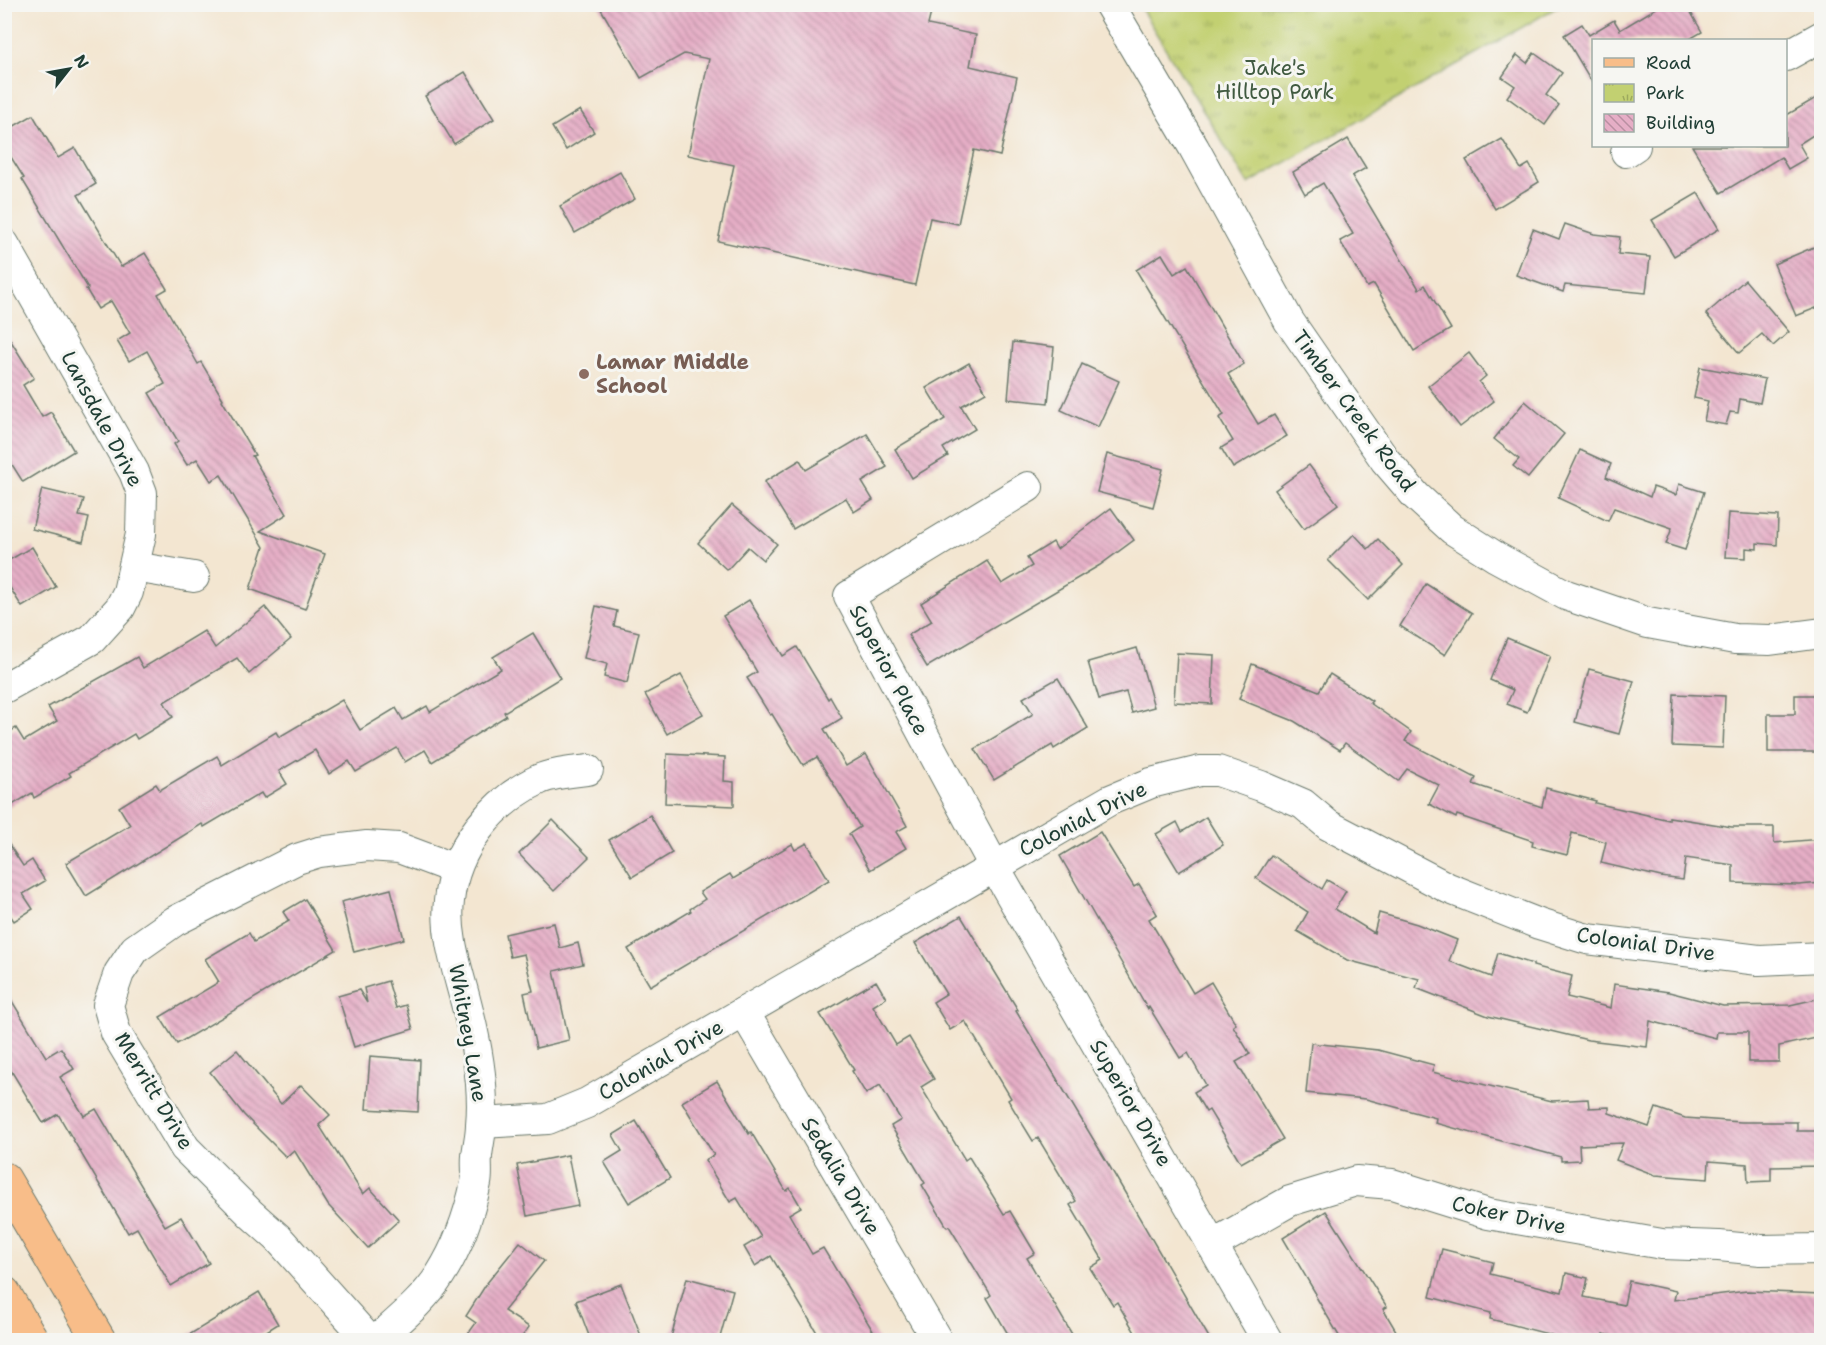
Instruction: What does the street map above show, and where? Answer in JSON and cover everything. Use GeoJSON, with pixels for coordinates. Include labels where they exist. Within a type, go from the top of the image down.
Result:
{"type":"FeatureCollection","features":[{"type":"Feature","properties":{"kind":"main road"},"geometry":{"type":"LineString","coordinates":[[4,1179],[99,1341]]}},
{"type":"Feature","properties":{"kind":"main road"},"geometry":{"type":"LineString","coordinates":[[4,1293],[32,1341]]}},
{"type":"Feature","properties":{"kind":"street","name":"Timber Creek Road"},"geometry":{"type":"LineString","coordinates":[[1109,4],[1194,148],[1288,321],[1385,460],[1416,496],[1445,522],[1496,557],[1566,595],[1648,623],[1735,639],[1770,640],[1821,633]]}},
{"type":"Feature","properties":{"kind":"street"},"geometry":{"type":"LineString","coordinates":[[1787,55],[1821,36]]}},
{"type":"Feature","properties":{"kind":"street","name":"Lansdale Drive"},"geometry":{"type":"LineString","coordinates":[[4,244],[134,472],[142,493],[141,534],[128,592],[120,608],[92,639],[4,688]]}},
{"type":"Feature","properties":{"kind":"street","name":"Superior Place"},"geometry":{"type":"LineString","coordinates":[[994,866],[849,596],[1028,487]]}},
{"type":"Feature","properties":{"kind":"street"},"geometry":{"type":"LineString","coordinates":[[134,567],[194,578]]}},
{"type":"Feature","properties":{"kind":"street","name":"Whitney Lane"},"geometry":{"type":"LineString","coordinates":[[377,1341],[414,1305],[439,1276],[461,1236],[477,1180],[477,1158],[482,1123],[480,1077],[467,1004],[450,934],[448,902],[455,869],[471,838],[489,815],[510,797],[540,779],[588,770]]}},
{"type":"Feature","properties":{"kind":"street","name":"Colonial Drive"},"geometry":{"type":"LineString","coordinates":[[482,1123],[548,1119],[577,1107],[1110,800],[1151,783],[1200,771],[1218,771],[1303,804],[1328,825],[1448,888],[1539,924],[1587,939],[1759,960],[1821,957]]}},
{"type":"Feature","properties":{"kind":"street","name":"Merritt Drive"},"geometry":{"type":"LineString","coordinates":[[369,1341],[278,1238],[185,1148],[116,1033],[108,1005],[119,973],[135,949],[175,921],[297,859],[319,852],[367,846],[399,848],[455,869]]}},
{"type":"Feature","properties":{"kind":"street","name":"Superior Drive"},"geometry":{"type":"LineString","coordinates":[[994,866],[1267,1341]]}},
{"type":"Feature","properties":{"kind":"street","name":"Sedalia Drive"},"geometry":{"type":"LineString","coordinates":[[744,1012],[938,1341]]}},
{"type":"Feature","properties":{"kind":"street","name":"Coker Drive"},"geometry":{"type":"LineString","coordinates":[[1212,1245],[1290,1202],[1356,1180],[1392,1184],[1488,1214],[1662,1244],[1761,1250],[1821,1248]]}},
{"type":"Feature","properties":{"kind":"green space","name":"Jake's Hilltop Park"},"geometry":{"type":"Polygon","coordinates":[[[1139,5],[1561,5],[1248,184],[1139,5]]]}},
{"type":"Feature","properties":{"kind":"building"},"geometry":{"type":"Polygon","coordinates":[[[598,4],[933,4],[928,25],[976,35],[970,66],[1017,77],[1000,156],[974,150],[958,224],[930,218],[915,285],[718,241],[734,165],[688,155],[709,59],[684,54],[641,78],[598,4]]]}},
{"type":"Feature","properties":{"kind":"building"},"geometry":{"type":"Polygon","coordinates":[[[1663,4],[1686,4],[1702,32],[1690,39],[1592,39],[1592,82],[1564,35],[1582,24],[1589,35],[1614,20],[1620,30],[1663,4]]]}},
{"type":"Feature","properties":{"kind":"building"},"geometry":{"type":"Polygon","coordinates":[[[1534,53],[1562,73],[1546,95],[1559,105],[1545,125],[1507,97],[1515,86],[1502,77],[1517,55],[1527,63],[1534,53]]]}},
{"type":"Feature","properties":{"kind":"building"},"geometry":{"type":"Polygon","coordinates":[[[465,72],[494,119],[454,144],[425,96],[465,72]]]}},
{"type":"Feature","properties":{"kind":"building"},"geometry":{"type":"Polygon","coordinates":[[[1821,95],[1821,130],[1799,144],[1807,158],[1788,169],[1781,157],[1721,193],[1693,147],[1787,147],[1787,115],[1821,95]]]}},
{"type":"Feature","properties":{"kind":"building"},"geometry":{"type":"Polygon","coordinates":[[[580,110],[594,132],[566,150],[552,127],[580,110]]]}},
{"type":"Feature","properties":{"kind":"building"},"geometry":{"type":"Polygon","coordinates":[[[33,115],[58,158],[75,148],[96,184],[78,195],[121,267],[145,253],[167,289],[158,294],[198,364],[201,362],[223,399],[255,455],[252,456],[287,514],[260,531],[325,554],[305,609],[250,589],[264,547],[221,475],[211,481],[197,459],[187,465],[174,444],[178,441],[149,393],[165,384],[147,351],[129,361],[117,341],[130,333],[111,301],[98,309],[86,289],[88,288],[22,179],[24,178],[4,146],[4,132],[33,115]]]}},
{"type":"Feature","properties":{"kind":"building"},"geometry":{"type":"Polygon","coordinates":[[[1348,139],[1366,168],[1352,176],[1419,289],[1425,285],[1451,329],[1414,351],[1374,284],[1367,287],[1340,241],[1353,234],[1323,183],[1305,194],[1293,172],[1348,139]]]}},
{"type":"Feature","properties":{"kind":"building"},"geometry":{"type":"Polygon","coordinates":[[[1502,139],[1521,169],[1529,164],[1539,182],[1495,209],[1466,160],[1502,139]]]}},
{"type":"Feature","properties":{"kind":"building"},"geometry":{"type":"Polygon","coordinates":[[[620,172],[635,199],[575,233],[560,206],[620,172]]]}},
{"type":"Feature","properties":{"kind":"building"},"geometry":{"type":"Polygon","coordinates":[[[1698,193],[1719,229],[1674,256],[1652,220],[1698,193]]]}},
{"type":"Feature","properties":{"kind":"building"},"geometry":{"type":"Polygon","coordinates":[[[1565,224],[1594,234],[1620,237],[1618,254],[1650,257],[1646,293],[1565,285],[1563,292],[1516,275],[1533,229],[1559,239],[1565,224]]]}},
{"type":"Feature","properties":{"kind":"building"},"geometry":{"type":"Polygon","coordinates":[[[1821,244],[1821,306],[1796,316],[1774,264],[1821,244]]]}},
{"type":"Feature","properties":{"kind":"building"},"geometry":{"type":"Polygon","coordinates":[[[1162,254],[1174,274],[1187,266],[1244,364],[1228,374],[1258,424],[1274,415],[1287,436],[1233,468],[1221,448],[1233,441],[1219,418],[1224,415],[1136,270],[1162,254]]]}},
{"type":"Feature","properties":{"kind":"building"},"geometry":{"type":"Polygon","coordinates":[[[1745,280],[1789,332],[1773,346],[1762,334],[1739,353],[1706,314],[1745,280]]]}},
{"type":"Feature","properties":{"kind":"building"},"geometry":{"type":"Polygon","coordinates":[[[4,330],[34,378],[23,385],[42,417],[51,412],[74,451],[23,482],[4,452],[4,330]]]}},
{"type":"Feature","properties":{"kind":"building"},"geometry":{"type":"Polygon","coordinates":[[[1013,342],[1054,347],[1048,403],[1008,399],[1013,342]]]}},
{"type":"Feature","properties":{"kind":"building"},"geometry":{"type":"Polygon","coordinates":[[[1469,353],[1486,376],[1479,382],[1494,401],[1460,427],[1428,386],[1469,353]]]}},
{"type":"Feature","properties":{"kind":"building"},"geometry":{"type":"Polygon","coordinates":[[[969,363],[986,392],[961,406],[975,429],[943,448],[948,456],[912,478],[895,449],[945,419],[926,388],[969,363]]]}},
{"type":"Feature","properties":{"kind":"building"},"geometry":{"type":"Polygon","coordinates":[[[1082,364],[1119,381],[1098,427],[1061,410],[1082,364]]]}},
{"type":"Feature","properties":{"kind":"building"},"geometry":{"type":"Polygon","coordinates":[[[1700,367],[1765,379],[1760,403],[1740,399],[1738,413],[1730,412],[1726,425],[1704,421],[1708,401],[1694,398],[1700,367]]]}},
{"type":"Feature","properties":{"kind":"building"},"geometry":{"type":"Polygon","coordinates":[[[1525,401],[1564,434],[1528,478],[1513,466],[1519,459],[1494,439],[1525,401]]]}},
{"type":"Feature","properties":{"kind":"building"},"geometry":{"type":"Polygon","coordinates":[[[867,434],[887,467],[862,482],[873,500],[854,512],[846,498],[793,529],[764,482],[800,460],[806,470],[867,434]]]}},
{"type":"Feature","properties":{"kind":"building"},"geometry":{"type":"Polygon","coordinates":[[[1580,450],[1611,464],[1606,477],[1650,497],[1653,487],[1676,495],[1679,484],[1704,492],[1685,550],[1666,544],[1672,528],[1614,508],[1608,521],[1558,498],[1580,450]]]}},
{"type":"Feature","properties":{"kind":"building"},"geometry":{"type":"Polygon","coordinates":[[[1107,454],[1163,469],[1153,507],[1097,492],[1107,454]]]}},
{"type":"Feature","properties":{"kind":"building"},"geometry":{"type":"Polygon","coordinates":[[[1309,465],[1338,504],[1304,529],[1275,490],[1309,465]]]}},
{"type":"Feature","properties":{"kind":"building"},"geometry":{"type":"Polygon","coordinates":[[[42,489],[84,499],[79,516],[89,518],[83,542],[32,529],[42,489]]]}},
{"type":"Feature","properties":{"kind":"building"},"geometry":{"type":"Polygon","coordinates":[[[732,505],[777,544],[763,560],[748,547],[727,570],[698,543],[732,505]]]}},
{"type":"Feature","properties":{"kind":"building"},"geometry":{"type":"Polygon","coordinates":[[[1111,508],[1134,540],[1100,565],[927,667],[908,635],[932,621],[921,603],[987,561],[1002,584],[1032,566],[1027,558],[1053,542],[1057,549],[1111,508]]]}},
{"type":"Feature","properties":{"kind":"building"},"geometry":{"type":"Polygon","coordinates":[[[1728,513],[1778,516],[1777,545],[1757,543],[1757,549],[1746,548],[1746,558],[1725,557],[1728,513]]]}},
{"type":"Feature","properties":{"kind":"building"},"geometry":{"type":"Polygon","coordinates":[[[1354,534],[1368,549],[1378,539],[1403,565],[1368,600],[1328,560],[1354,534]]]}},
{"type":"Feature","properties":{"kind":"building"},"geometry":{"type":"Polygon","coordinates":[[[32,547],[56,587],[22,607],[4,578],[4,563],[32,547]]]}},
{"type":"Feature","properties":{"kind":"building"},"geometry":{"type":"Polygon","coordinates":[[[1426,584],[1472,613],[1445,655],[1400,626],[1426,584]]]}},
{"type":"Feature","properties":{"kind":"building"},"geometry":{"type":"Polygon","coordinates":[[[749,600],[783,656],[797,647],[828,699],[830,697],[842,718],[824,729],[846,766],[866,754],[907,826],[896,832],[906,848],[870,870],[849,834],[860,827],[817,757],[803,765],[747,678],[757,672],[723,616],[749,600]]]}},
{"type":"Feature","properties":{"kind":"building"},"geometry":{"type":"Polygon","coordinates":[[[596,606],[617,611],[614,626],[639,632],[627,683],[604,677],[607,664],[584,658],[596,606]]]}},
{"type":"Feature","properties":{"kind":"building"},"geometry":{"type":"Polygon","coordinates":[[[265,607],[291,639],[249,674],[237,658],[164,702],[173,717],[137,739],[134,734],[69,773],[71,776],[34,798],[32,793],[4,810],[4,735],[16,728],[24,741],[57,721],[48,707],[137,657],[143,668],[204,631],[215,648],[265,607]]]}},
{"type":"Feature","properties":{"kind":"building"},"geometry":{"type":"Polygon","coordinates":[[[533,633],[560,678],[504,712],[506,716],[432,762],[425,750],[405,762],[397,748],[356,772],[349,761],[329,774],[315,750],[279,771],[287,784],[264,798],[261,793],[204,827],[202,824],[86,896],[66,863],[130,825],[119,807],[156,784],[160,790],[217,756],[222,765],[276,732],[279,737],[342,700],[360,730],[396,708],[403,720],[427,706],[430,712],[501,669],[493,657],[533,633]]]}},
{"type":"Feature","properties":{"kind":"building"},"geometry":{"type":"Polygon","coordinates":[[[1507,638],[1550,656],[1527,712],[1507,704],[1513,690],[1490,680],[1507,638]]]}},
{"type":"Feature","properties":{"kind":"building"},"geometry":{"type":"Polygon","coordinates":[[[1137,648],[1154,707],[1132,713],[1126,692],[1099,699],[1088,662],[1137,648]]]}},
{"type":"Feature","properties":{"kind":"building"},"geometry":{"type":"Polygon","coordinates":[[[1177,653],[1214,655],[1212,704],[1174,702],[1177,653]]]}},
{"type":"Feature","properties":{"kind":"building"},"geometry":{"type":"Polygon","coordinates":[[[1252,664],[1319,691],[1330,674],[1372,701],[1370,703],[1411,732],[1405,741],[1476,778],[1473,784],[1542,807],[1546,788],[1596,801],[1595,803],[1669,820],[1669,817],[1732,827],[1774,827],[1774,843],[1821,839],[1821,883],[1799,885],[1733,883],[1733,865],[1686,858],[1683,880],[1661,877],[1601,863],[1606,842],[1572,833],[1567,855],[1532,846],[1533,841],[1457,815],[1456,818],[1429,804],[1439,785],[1407,769],[1398,781],[1345,743],[1340,750],[1294,721],[1239,699],[1252,664]]]}},
{"type":"Feature","properties":{"kind":"building"},"geometry":{"type":"Polygon","coordinates":[[[1589,669],[1634,681],[1619,734],[1575,722],[1589,669]]]}},
{"type":"Feature","properties":{"kind":"building"},"geometry":{"type":"Polygon","coordinates":[[[681,675],[703,714],[667,734],[645,694],[681,675]]]}},
{"type":"Feature","properties":{"kind":"building"},"geometry":{"type":"Polygon","coordinates":[[[1058,678],[1088,728],[1054,749],[1052,745],[994,780],[975,749],[1033,714],[1023,698],[1058,678]]]}},
{"type":"Feature","properties":{"kind":"building"},"geometry":{"type":"Polygon","coordinates":[[[1674,694],[1725,696],[1723,748],[1672,746],[1674,694]]]}},
{"type":"Feature","properties":{"kind":"building"},"geometry":{"type":"Polygon","coordinates":[[[1795,695],[1819,695],[1819,752],[1768,752],[1768,714],[1795,714],[1795,695]]]}},
{"type":"Feature","properties":{"kind":"building"},"geometry":{"type":"Polygon","coordinates":[[[667,754],[725,757],[724,781],[734,782],[734,806],[665,803],[667,754]]]}},
{"type":"Feature","properties":{"kind":"building"},"geometry":{"type":"Polygon","coordinates":[[[650,815],[672,853],[632,877],[609,840],[650,815]]]}},
{"type":"Feature","properties":{"kind":"building"},"geometry":{"type":"Polygon","coordinates":[[[1206,817],[1223,845],[1179,872],[1156,834],[1177,822],[1182,832],[1206,817]]]}},
{"type":"Feature","properties":{"kind":"building"},"geometry":{"type":"Polygon","coordinates":[[[553,820],[589,857],[554,891],[519,854],[553,820]]]}},
{"type":"Feature","properties":{"kind":"building"},"geometry":{"type":"Polygon","coordinates":[[[1100,832],[1134,887],[1139,884],[1157,914],[1149,919],[1193,993],[1211,982],[1236,1024],[1233,1026],[1250,1054],[1236,1062],[1283,1139],[1241,1163],[1209,1110],[1206,1112],[1194,1092],[1206,1085],[1188,1053],[1180,1058],[1149,1007],[1148,1009],[1060,856],[1100,832]]]}},
{"type":"Feature","properties":{"kind":"building"},"geometry":{"type":"Polygon","coordinates":[[[4,837],[23,866],[32,860],[45,881],[23,894],[33,909],[14,921],[4,906],[4,837]]]}},
{"type":"Feature","properties":{"kind":"building"},"geometry":{"type":"Polygon","coordinates":[[[807,843],[829,880],[650,986],[628,949],[691,911],[690,909],[705,899],[700,892],[730,874],[733,879],[792,844],[795,850],[807,843]]]}},
{"type":"Feature","properties":{"kind":"building"},"geometry":{"type":"Polygon","coordinates":[[[1271,855],[1322,889],[1327,880],[1346,891],[1335,909],[1374,933],[1379,913],[1417,924],[1457,940],[1449,961],[1491,977],[1498,953],[1533,964],[1533,966],[1572,976],[1567,997],[1611,1008],[1614,984],[1669,992],[1723,1006],[1790,1005],[1821,998],[1821,1037],[1779,1046],[1779,1062],[1748,1062],[1748,1032],[1717,1032],[1716,1038],[1650,1021],[1647,1047],[1588,1040],[1488,1016],[1416,988],[1419,979],[1347,960],[1297,931],[1308,912],[1256,878],[1271,855]]]}},
{"type":"Feature","properties":{"kind":"building"},"geometry":{"type":"Polygon","coordinates":[[[391,889],[404,939],[354,952],[341,902],[391,889]]]}},
{"type":"Feature","properties":{"kind":"building"},"geometry":{"type":"Polygon","coordinates":[[[305,899],[336,950],[177,1044],[160,1017],[219,982],[205,959],[249,933],[254,942],[289,921],[283,912],[305,899]]]}},
{"type":"Feature","properties":{"kind":"building"},"geometry":{"type":"Polygon","coordinates":[[[961,916],[1211,1341],[1140,1341],[1117,1302],[1113,1305],[1090,1268],[1103,1260],[1070,1205],[1076,1201],[1038,1138],[1033,1141],[1008,1100],[1011,1098],[965,1021],[950,1030],[933,1002],[946,994],[915,943],[961,916]]]}},
{"type":"Feature","properties":{"kind":"building"},"geometry":{"type":"Polygon","coordinates":[[[554,923],[560,948],[578,943],[583,964],[554,971],[569,1040],[536,1048],[524,993],[533,991],[524,954],[510,957],[505,934],[554,923]]]}},
{"type":"Feature","properties":{"kind":"building"},"geometry":{"type":"Polygon","coordinates":[[[388,981],[396,1008],[406,1005],[413,1029],[354,1047],[338,996],[359,990],[367,1003],[364,988],[388,981]]]}},
{"type":"Feature","properties":{"kind":"building"},"geometry":{"type":"Polygon","coordinates":[[[876,981],[886,998],[873,1006],[896,1045],[909,1037],[934,1079],[921,1087],[965,1160],[969,1157],[1004,1214],[1010,1211],[1035,1253],[1027,1258],[1076,1341],[1012,1341],[987,1298],[991,1295],[922,1185],[925,1183],[891,1126],[901,1120],[880,1085],[866,1094],[820,1014],[876,981]]]}},
{"type":"Feature","properties":{"kind":"building"},"geometry":{"type":"Polygon","coordinates":[[[4,988],[46,1057],[61,1048],[74,1069],[60,1077],[84,1116],[96,1109],[165,1226],[181,1217],[209,1263],[171,1286],[137,1228],[128,1233],[58,1114],[43,1123],[4,1059],[4,988]]]}},
{"type":"Feature","properties":{"kind":"building"},"geometry":{"type":"Polygon","coordinates":[[[1311,1043],[1378,1050],[1434,1065],[1432,1072],[1552,1101],[1588,1099],[1589,1108],[1609,1107],[1609,1113],[1649,1127],[1656,1108],[1685,1118],[1741,1122],[1797,1122],[1797,1131],[1821,1131],[1821,1166],[1771,1167],[1771,1181],[1748,1182],[1747,1164],[1709,1161],[1708,1179],[1655,1175],[1616,1160],[1623,1143],[1579,1145],[1580,1160],[1561,1161],[1561,1157],[1435,1123],[1436,1118],[1366,1099],[1306,1093],[1311,1043]]]}},
{"type":"Feature","properties":{"kind":"building"},"geometry":{"type":"Polygon","coordinates":[[[237,1050],[281,1104],[301,1085],[330,1115],[319,1125],[363,1194],[370,1188],[399,1220],[368,1248],[328,1205],[294,1150],[286,1157],[244,1115],[210,1072],[237,1050]]]}},
{"type":"Feature","properties":{"kind":"building"},"geometry":{"type":"Polygon","coordinates":[[[370,1056],[420,1060],[418,1112],[366,1109],[370,1056]]]}},
{"type":"Feature","properties":{"kind":"building"},"geometry":{"type":"Polygon","coordinates":[[[717,1081],[786,1191],[790,1188],[801,1207],[789,1214],[812,1254],[823,1248],[879,1341],[822,1341],[771,1256],[755,1266],[744,1247],[761,1237],[737,1198],[730,1202],[705,1160],[714,1155],[682,1102],[717,1081]]]}},
{"type":"Feature","properties":{"kind":"building"},"geometry":{"type":"Polygon","coordinates":[[[636,1121],[670,1178],[629,1203],[604,1162],[622,1151],[613,1135],[636,1121]]]}},
{"type":"Feature","properties":{"kind":"building"},"geometry":{"type":"Polygon","coordinates":[[[568,1155],[578,1206],[527,1216],[517,1165],[568,1155]]]}},
{"type":"Feature","properties":{"kind":"building"},"geometry":{"type":"Polygon","coordinates":[[[1326,1211],[1387,1307],[1383,1309],[1402,1341],[1342,1341],[1315,1295],[1283,1238],[1326,1211]]]}},
{"type":"Feature","properties":{"kind":"building"},"geometry":{"type":"Polygon","coordinates":[[[520,1242],[544,1261],[504,1311],[529,1327],[519,1341],[463,1341],[476,1323],[466,1316],[487,1283],[520,1242]]]}},
{"type":"Feature","properties":{"kind":"building"},"geometry":{"type":"Polygon","coordinates":[[[1442,1249],[1493,1262],[1490,1274],[1562,1292],[1566,1273],[1588,1278],[1584,1297],[1624,1305],[1629,1281],[1676,1291],[1674,1300],[1747,1291],[1821,1294],[1821,1341],[1746,1341],[1746,1336],[1700,1341],[1636,1341],[1603,1334],[1602,1341],[1561,1341],[1552,1338],[1552,1335],[1490,1319],[1491,1313],[1430,1297],[1442,1249]]]}},
{"type":"Feature","properties":{"kind":"building"},"geometry":{"type":"Polygon","coordinates":[[[687,1278],[733,1290],[719,1341],[670,1341],[687,1278]]]}},
{"type":"Feature","properties":{"kind":"building"},"geometry":{"type":"Polygon","coordinates":[[[621,1284],[643,1341],[591,1341],[576,1301],[621,1284]]]}},
{"type":"Feature","properties":{"kind":"building"},"geometry":{"type":"Polygon","coordinates":[[[259,1292],[278,1324],[251,1341],[179,1341],[259,1292]]]}},
{"type":"Feature","properties":{"kind":"place","name":"Lamar Middle School"},"geometry":{"type":"Point","coordinates":[584,374]}}]}
